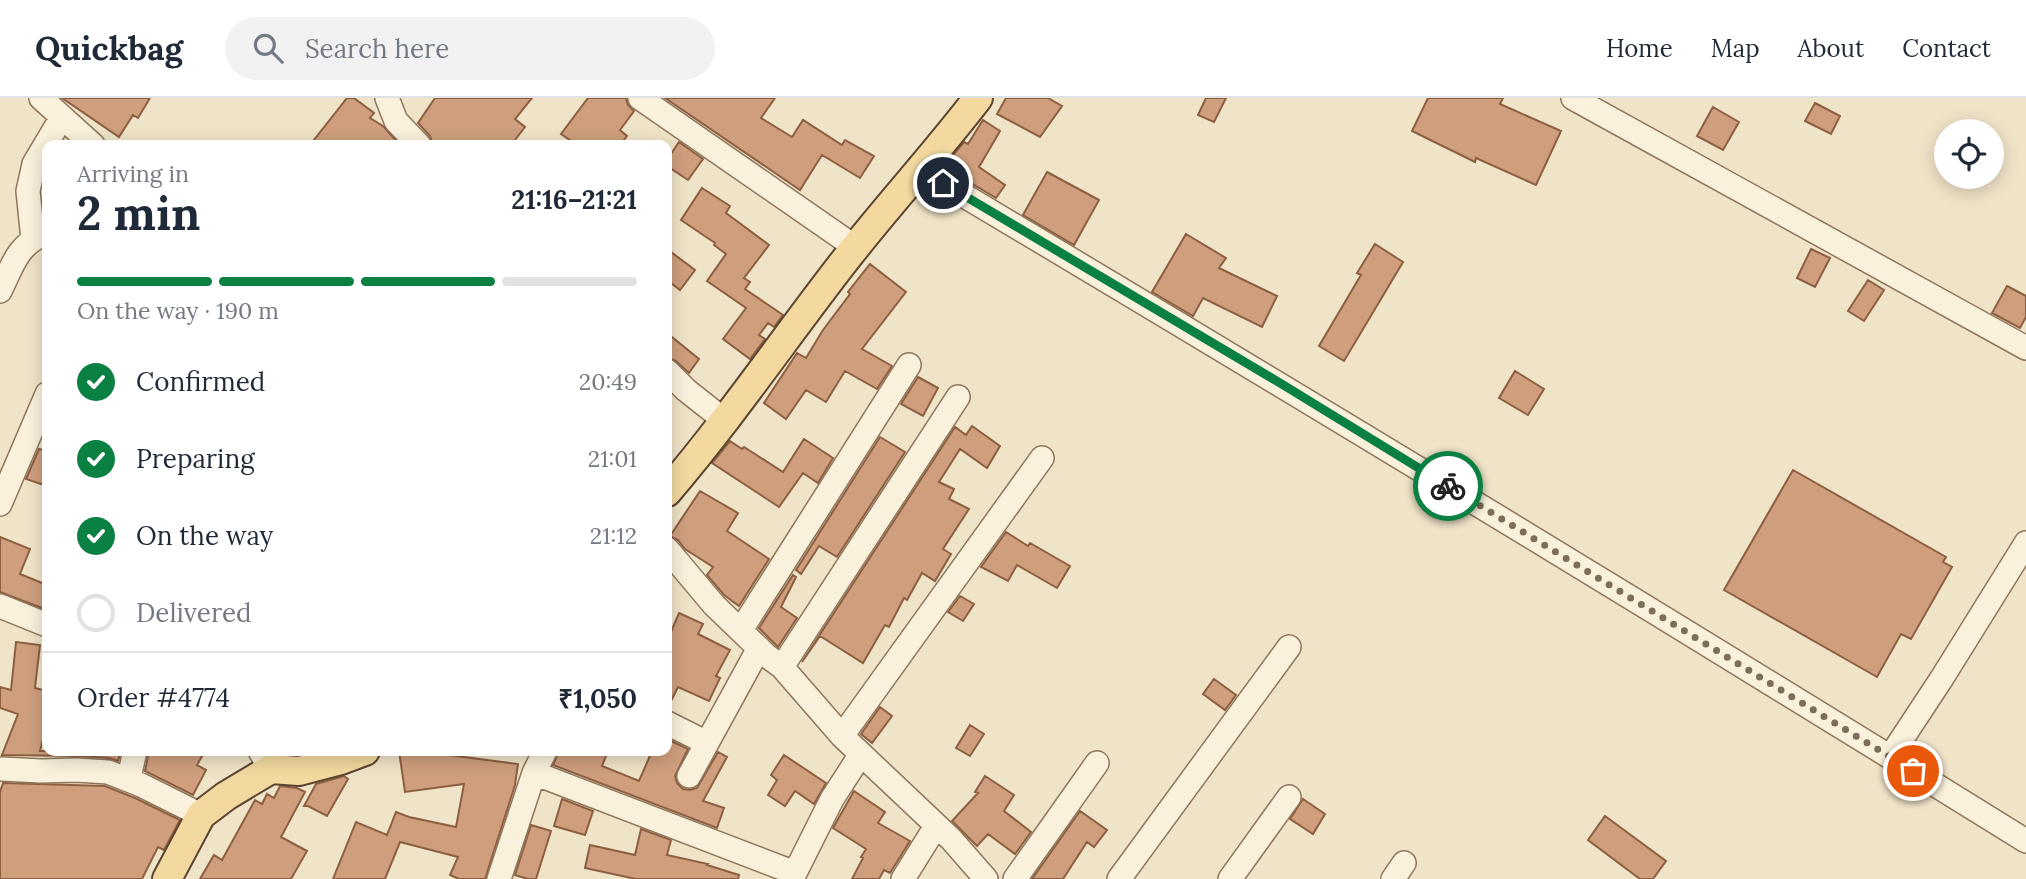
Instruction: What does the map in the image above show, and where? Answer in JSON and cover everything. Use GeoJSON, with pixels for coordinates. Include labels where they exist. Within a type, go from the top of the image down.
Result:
{"type":"FeatureCollection","features":[{"type":"Feature","properties":{"kind":"main road"},"geometry":{"type":"LineString","coordinates":[[672,486],[855,247],[978,98]]}},
{"type":"Feature","properties":{"kind":"main road"},"geometry":{"type":"LineString","coordinates":[[167,879],[201,815],[265,760],[299,771],[352,756]]}},
{"type":"Feature","properties":{"kind":"street"},"geometry":{"type":"LineString","coordinates":[[41,98],[87,140]]}},
{"type":"Feature","properties":{"kind":"street"},"geometry":{"type":"LineString","coordinates":[[387,98],[396,121],[414,140]]}},
{"type":"Feature","properties":{"kind":"street"},"geometry":{"type":"LineString","coordinates":[[640,98],[855,247]]}},
{"type":"Feature","properties":{"kind":"street"},"geometry":{"type":"LineString","coordinates":[[1573,98],[2026,348]]}},
{"type":"Feature","properties":{"kind":"street"},"geometry":{"type":"LineString","coordinates":[[48,140],[62,117]]}},
{"type":"Feature","properties":{"kind":"street"},"geometry":{"type":"LineString","coordinates":[[0,291],[18,255],[28,242],[40,237],[28,191],[34,164],[42,151]]}},
{"type":"Feature","properties":{"kind":"street"},"geometry":{"type":"LineString","coordinates":[[921,170],[1285,386],[2026,841]]}},
{"type":"Feature","properties":{"kind":"street"},"geometry":{"type":"LineString","coordinates":[[741,630],[909,365]]}},
{"type":"Feature","properties":{"kind":"street"},"geometry":{"type":"LineString","coordinates":[[672,376],[723,420]]}},
{"type":"Feature","properties":{"kind":"street"},"geometry":{"type":"LineString","coordinates":[[782,667],[958,397]]}},
{"type":"Feature","properties":{"kind":"street"},"geometry":{"type":"LineString","coordinates":[[0,504],[42,406]]}},
{"type":"Feature","properties":{"kind":"street"},"geometry":{"type":"LineString","coordinates":[[842,736],[1042,458]]}},
{"type":"Feature","properties":{"kind":"street"},"geometry":{"type":"LineString","coordinates":[[1890,757],[2026,542]]}},
{"type":"Feature","properties":{"kind":"street"},"geometry":{"type":"LineString","coordinates":[[672,555],[715,605],[782,667],[842,736],[936,826],[986,879]]}},
{"type":"Feature","properties":{"kind":"street"},"geometry":{"type":"LineString","coordinates":[[0,606],[42,623]]}},
{"type":"Feature","properties":{"kind":"street"},"geometry":{"type":"LineString","coordinates":[[1119,879],[1289,647]]}},
{"type":"Feature","properties":{"kind":"street"},"geometry":{"type":"LineString","coordinates":[[689,776],[759,648]]}},
{"type":"Feature","properties":{"kind":"street"},"geometry":{"type":"LineString","coordinates":[[672,726],[707,743]]}},
{"type":"Feature","properties":{"kind":"street"},"geometry":{"type":"LineString","coordinates":[[534,773],[794,876],[832,799],[861,754]]}},
{"type":"Feature","properties":{"kind":"street"},"geometry":{"type":"LineString","coordinates":[[127,779],[134,756]]}},
{"type":"Feature","properties":{"kind":"street"},"geometry":{"type":"LineString","coordinates":[[499,879],[534,773],[542,756]]}},
{"type":"Feature","properties":{"kind":"street"},"geometry":{"type":"LineString","coordinates":[[1014,879],[1097,763]]}},
{"type":"Feature","properties":{"kind":"street"},"geometry":{"type":"LineString","coordinates":[[2,769],[108,772],[201,815]]}},
{"type":"Feature","properties":{"kind":"street"},"geometry":{"type":"LineString","coordinates":[[1230,879],[1289,797]]}},
{"type":"Feature","properties":{"kind":"street"},"geometry":{"type":"LineString","coordinates":[[903,879],[936,826]]}},
{"type":"Feature","properties":{"kind":"building"},"geometry":{"type":"Polygon","coordinates":[[[62,98],[150,98],[138,118],[133,115],[119,137],[62,98]]]}},
{"type":"Feature","properties":{"kind":"building"},"geometry":{"type":"Polygon","coordinates":[[[347,98],[354,98],[374,113],[370,118],[383,126],[396,140],[314,140],[347,98]]]}},
{"type":"Feature","properties":{"kind":"building"},"geometry":{"type":"Polygon","coordinates":[[[435,98],[532,98],[515,119],[525,127],[515,140],[431,140],[418,123],[435,98]]]}},
{"type":"Feature","properties":{"kind":"building"},"geometry":{"type":"Polygon","coordinates":[[[588,98],[626,98],[634,111],[620,130],[627,136],[624,140],[570,140],[561,134],[588,98]]]}},
{"type":"Feature","properties":{"kind":"building"},"geometry":{"type":"Polygon","coordinates":[[[665,98],[775,98],[761,118],[792,137],[803,120],[842,145],[845,140],[874,156],[860,178],[822,155],[800,190],[665,98]]]}},
{"type":"Feature","properties":{"kind":"building"},"geometry":{"type":"Polygon","coordinates":[[[1006,98],[1048,98],[1062,106],[1040,137],[997,114],[1006,98]]]}},
{"type":"Feature","properties":{"kind":"building"},"geometry":{"type":"Polygon","coordinates":[[[1206,98],[1226,98],[1214,122],[1198,115],[1206,98]]]}},
{"type":"Feature","properties":{"kind":"building"},"geometry":{"type":"Polygon","coordinates":[[[1428,98],[1503,98],[1500,104],[1561,131],[1536,185],[1476,158],[1475,162],[1412,131],[1428,98]]]}},
{"type":"Feature","properties":{"kind":"building"},"geometry":{"type":"Polygon","coordinates":[[[1815,103],[1840,116],[1831,134],[1805,121],[1815,103]]]}},
{"type":"Feature","properties":{"kind":"building"},"geometry":{"type":"Polygon","coordinates":[[[1713,107],[1739,122],[1723,150],[1697,136],[1713,107]]]}},
{"type":"Feature","properties":{"kind":"building"},"geometry":{"type":"Polygon","coordinates":[[[983,120],[1000,131],[979,167],[1005,185],[996,198],[944,167],[964,142],[968,144],[983,120]]]}},
{"type":"Feature","properties":{"kind":"building"},"geometry":{"type":"Polygon","coordinates":[[[679,142],[703,159],[688,180],[672,169],[672,152],[679,142]]]}},
{"type":"Feature","properties":{"kind":"building"},"geometry":{"type":"Polygon","coordinates":[[[1047,172],[1099,200],[1074,245],[1023,215],[1047,172]]]}},
{"type":"Feature","properties":{"kind":"building"},"geometry":{"type":"Polygon","coordinates":[[[702,188],[730,206],[726,213],[769,245],[744,278],[750,282],[745,289],[783,315],[774,327],[768,323],[759,335],[765,339],[750,359],[723,339],[746,308],[707,281],[726,254],[714,245],[715,243],[681,220],[702,188]]]}},
{"type":"Feature","properties":{"kind":"building"},"geometry":{"type":"Polygon","coordinates":[[[1186,234],[1226,258],[1219,268],[1277,296],[1262,327],[1203,298],[1193,316],[1152,292],[1186,234]]]}},
{"type":"Feature","properties":{"kind":"building"},"geometry":{"type":"Polygon","coordinates":[[[1375,244],[1403,262],[1344,361],[1319,346],[1361,275],[1357,273],[1375,244]]]}},
{"type":"Feature","properties":{"kind":"building"},"geometry":{"type":"Polygon","coordinates":[[[1811,249],[1830,258],[1815,287],[1797,278],[1811,249]]]}},
{"type":"Feature","properties":{"kind":"building"},"geometry":{"type":"Polygon","coordinates":[[[672,253],[695,270],[680,290],[672,284],[672,253]]]}},
{"type":"Feature","properties":{"kind":"building"},"geometry":{"type":"Polygon","coordinates":[[[870,264],[906,292],[862,349],[892,366],[877,389],[845,371],[826,402],[806,390],[786,419],[764,403],[797,353],[806,358],[850,294],[848,292],[870,264]]]}},
{"type":"Feature","properties":{"kind":"building"},"geometry":{"type":"Polygon","coordinates":[[[1868,280],[1884,290],[1864,321],[1848,311],[1868,280]]]}},
{"type":"Feature","properties":{"kind":"building"},"geometry":{"type":"Polygon","coordinates":[[[2007,286],[2026,296],[2026,317],[2020,328],[1992,313],[2007,286]]]}},
{"type":"Feature","properties":{"kind":"building"},"geometry":{"type":"Polygon","coordinates":[[[672,337],[699,359],[689,373],[672,359],[672,337]]]}},
{"type":"Feature","properties":{"kind":"building"},"geometry":{"type":"Polygon","coordinates":[[[1515,371],[1544,389],[1528,415],[1499,398],[1515,371]]]}},
{"type":"Feature","properties":{"kind":"building"},"geometry":{"type":"Polygon","coordinates":[[[918,377],[938,388],[923,416],[901,404],[918,377]]]}},
{"type":"Feature","properties":{"kind":"building"},"geometry":{"type":"Polygon","coordinates":[[[972,426],[1000,446],[987,468],[960,449],[939,482],[954,489],[949,499],[969,509],[943,549],[951,554],[935,581],[922,573],[907,600],[904,598],[889,627],[885,625],[863,663],[820,636],[802,662],[955,427],[966,435],[972,426]]]}},
{"type":"Feature","properties":{"kind":"building"},"geometry":{"type":"Polygon","coordinates":[[[880,437],[905,452],[837,557],[819,546],[801,574],[796,570],[880,437]]]}},
{"type":"Feature","properties":{"kind":"building"},"geometry":{"type":"Polygon","coordinates":[[[804,439],[833,458],[818,483],[803,473],[779,507],[712,463],[730,441],[783,472],[804,439]]]}},
{"type":"Feature","properties":{"kind":"building"},"geometry":{"type":"Polygon","coordinates":[[[39,449],[42,450],[42,484],[26,479],[39,449]]]}},
{"type":"Feature","properties":{"kind":"building"},"geometry":{"type":"Polygon","coordinates":[[[1793,470],[1946,557],[1943,562],[1952,567],[1911,639],[1901,634],[1877,677],[1724,590],[1793,470]]]}},
{"type":"Feature","properties":{"kind":"building"},"geometry":{"type":"Polygon","coordinates":[[[700,491],[738,513],[727,531],[769,559],[739,606],[724,595],[707,575],[713,567],[685,549],[672,537],[700,491]]]}},
{"type":"Feature","properties":{"kind":"building"},"geometry":{"type":"Polygon","coordinates":[[[1006,532],[1070,566],[1057,588],[1017,565],[1008,581],[981,567],[1006,532]]]}},
{"type":"Feature","properties":{"kind":"building"},"geometry":{"type":"Polygon","coordinates":[[[0,537],[30,549],[20,574],[42,583],[42,608],[0,592],[0,537]]]}},
{"type":"Feature","properties":{"kind":"building"},"geometry":{"type":"Polygon","coordinates":[[[793,575],[796,577],[781,607],[797,618],[778,647],[759,628],[793,575]]]}},
{"type":"Feature","properties":{"kind":"building"},"geometry":{"type":"Polygon","coordinates":[[[960,596],[974,604],[963,621],[948,612],[960,596]]]}},
{"type":"Feature","properties":{"kind":"building"},"geometry":{"type":"Polygon","coordinates":[[[679,613],[703,624],[698,634],[730,650],[716,676],[720,678],[709,701],[678,687],[672,699],[672,629],[679,613]]]}},
{"type":"Feature","properties":{"kind":"building"},"geometry":{"type":"Polygon","coordinates":[[[16,642],[40,645],[35,688],[42,690],[42,756],[2,755],[18,714],[0,708],[0,687],[11,690],[16,642]]]}},
{"type":"Feature","properties":{"kind":"building"},"geometry":{"type":"Polygon","coordinates":[[[1214,679],[1236,695],[1225,710],[1203,694],[1214,679]]]}},
{"type":"Feature","properties":{"kind":"building"},"geometry":{"type":"Polygon","coordinates":[[[880,707],[892,716],[872,743],[861,734],[880,707]]]}},
{"type":"Feature","properties":{"kind":"building"},"geometry":{"type":"Polygon","coordinates":[[[970,725],[984,734],[970,756],[956,748],[970,725]]]}},
{"type":"Feature","properties":{"kind":"building"},"geometry":{"type":"Polygon","coordinates":[[[672,741],[688,749],[675,776],[683,789],[697,788],[718,752],[727,757],[703,801],[724,808],[717,828],[553,765],[557,756],[606,756],[602,766],[639,781],[650,756],[672,756],[672,741]]]}},
{"type":"Feature","properties":{"kind":"building"},"geometry":{"type":"Polygon","coordinates":[[[784,755],[826,783],[814,804],[795,791],[785,806],[768,795],[777,780],[771,775],[784,755]]]}},
{"type":"Feature","properties":{"kind":"building"},"geometry":{"type":"Polygon","coordinates":[[[77,756],[120,756],[118,761],[77,756]]]}},
{"type":"Feature","properties":{"kind":"building"},"geometry":{"type":"Polygon","coordinates":[[[148,756],[202,756],[197,765],[206,770],[193,795],[145,771],[148,756]]]}},
{"type":"Feature","properties":{"kind":"building"},"geometry":{"type":"Polygon","coordinates":[[[400,756],[457,756],[518,764],[515,785],[485,879],[459,879],[450,875],[458,857],[400,842],[385,879],[333,879],[356,822],[387,835],[396,812],[456,827],[464,784],[405,792],[400,756]]]}},
{"type":"Feature","properties":{"kind":"building"},"geometry":{"type":"Polygon","coordinates":[[[344,776],[348,779],[327,816],[304,806],[316,784],[344,776]]]}},
{"type":"Feature","properties":{"kind":"building"},"geometry":{"type":"Polygon","coordinates":[[[985,776],[1014,795],[1004,811],[1031,832],[1015,854],[988,834],[977,846],[952,821],[978,793],[975,792],[985,776]]]}},
{"type":"Feature","properties":{"kind":"building"},"geometry":{"type":"Polygon","coordinates":[[[3,783],[105,786],[180,820],[164,850],[158,847],[142,879],[0,879],[0,792],[3,783]]]}},
{"type":"Feature","properties":{"kind":"building"},"geometry":{"type":"Polygon","coordinates":[[[280,786],[305,792],[281,837],[307,851],[291,879],[200,879],[214,855],[222,860],[255,800],[262,804],[267,794],[274,798],[280,786]]]}},
{"type":"Feature","properties":{"kind":"building"},"geometry":{"type":"Polygon","coordinates":[[[854,791],[885,812],[878,823],[910,841],[890,873],[884,870],[879,879],[852,879],[866,849],[833,828],[854,791]]]}},
{"type":"Feature","properties":{"kind":"building"},"geometry":{"type":"Polygon","coordinates":[[[562,799],[593,811],[585,835],[554,826],[562,799]]]}},
{"type":"Feature","properties":{"kind":"building"},"geometry":{"type":"Polygon","coordinates":[[[1303,799],[1325,814],[1313,834],[1290,819],[1303,799]]]}},
{"type":"Feature","properties":{"kind":"building"},"geometry":{"type":"Polygon","coordinates":[[[1080,811],[1107,830],[1094,847],[1087,842],[1063,879],[1032,879],[1080,811]]]}},
{"type":"Feature","properties":{"kind":"building"},"geometry":{"type":"Polygon","coordinates":[[[1605,816],[1666,861],[1653,879],[1640,879],[1588,840],[1605,816]]]}},
{"type":"Feature","properties":{"kind":"building"},"geometry":{"type":"Polygon","coordinates":[[[531,825],[551,831],[536,879],[515,875],[531,825]]]}},
{"type":"Feature","properties":{"kind":"building"},"geometry":{"type":"Polygon","coordinates":[[[641,829],[671,840],[667,855],[708,864],[739,875],[738,879],[636,879],[585,868],[590,845],[635,855],[641,829]]]}},
{"type":"Feature","properties":{"kind":"way so far"},"geometry":{"type":"LineString","coordinates":[[1448,486],[1913,771]]}},
{"type":"Feature","properties":{"kind":"route"},"geometry":{"type":"LineString","coordinates":[[943,183],[1448,486]]}}]}
